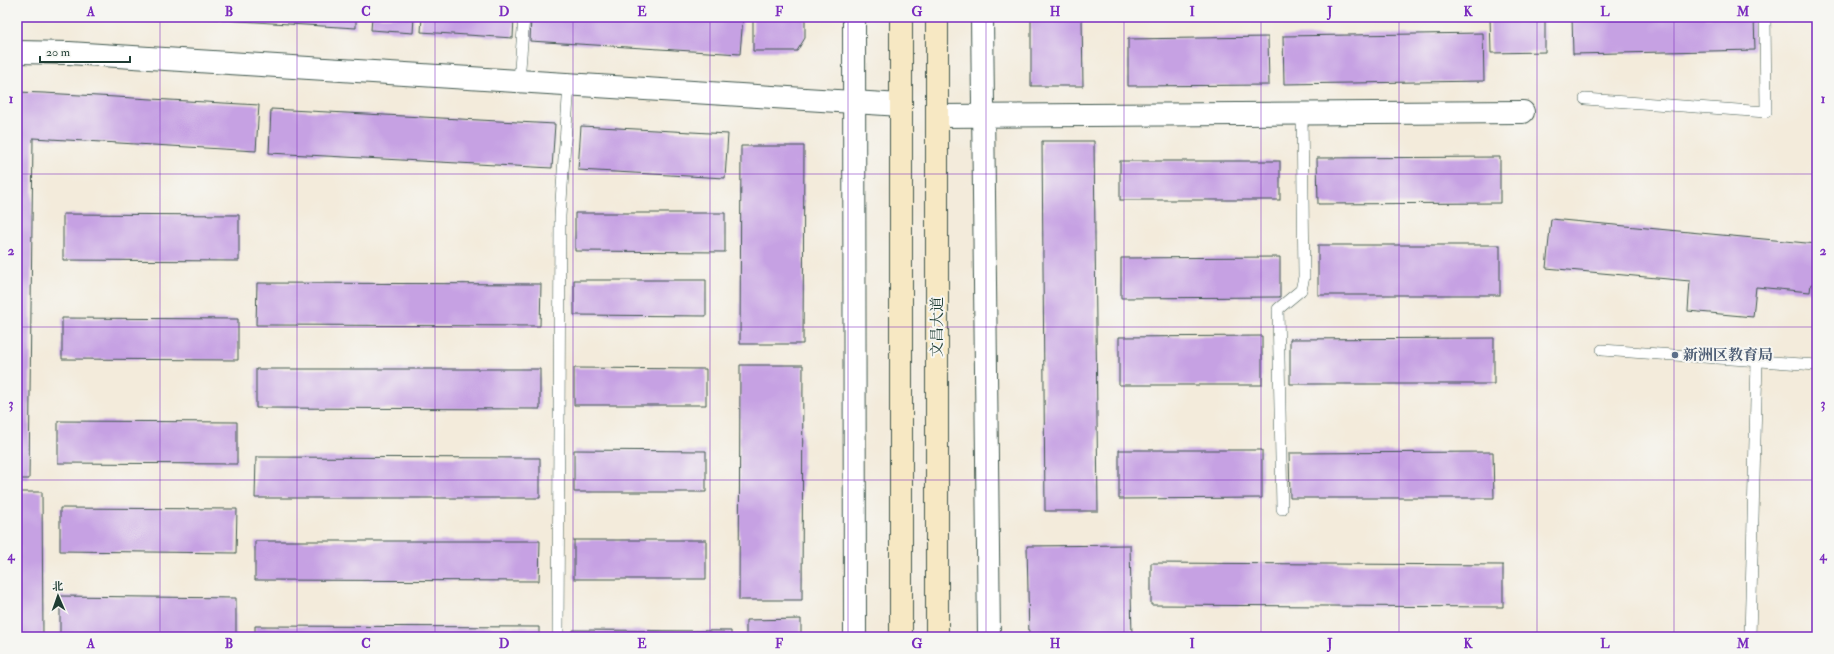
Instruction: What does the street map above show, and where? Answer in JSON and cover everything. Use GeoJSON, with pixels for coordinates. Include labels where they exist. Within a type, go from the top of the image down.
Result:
{"type":"FeatureCollection","features":[{"type":"Feature","properties":{"kind":"main road"},"geometry":{"type":"LineString","coordinates":[[901,17],[901,637]]}},
{"type":"Feature","properties":{"kind":"main road","name":"文昌大道"},"geometry":{"type":"LineString","coordinates":[[937,17],[937,637]]}},
{"type":"Feature","properties":{"kind":"street"},"geometry":{"type":"LineString","coordinates":[[854,17],[855,637]]}},
{"type":"Feature","properties":{"kind":"street"},"geometry":{"type":"LineString","coordinates":[[982,17],[989,637]]}},
{"type":"Feature","properties":{"kind":"street"},"geometry":{"type":"LineString","coordinates":[[17,52],[69,53],[901,105]]}},
{"type":"Feature","properties":{"kind":"street"},"geometry":{"type":"LineString","coordinates":[[937,116],[1523,112]]}},
{"type":"Feature","properties":{"kind":"lane"},"geometry":{"type":"LineString","coordinates":[[519,81],[524,17]]}},
{"type":"Feature","properties":{"kind":"lane"},"geometry":{"type":"LineString","coordinates":[[1585,99],[1766,112],[1765,17]]}},
{"type":"Feature","properties":{"kind":"lane"},"geometry":{"type":"LineString","coordinates":[[558,637],[560,216],[569,84]]}},
{"type":"Feature","properties":{"kind":"lane"},"geometry":{"type":"LineString","coordinates":[[1282,509],[1278,309],[1301,290],[1304,277],[1302,113]]}},
{"type":"Feature","properties":{"kind":"lane"},"geometry":{"type":"LineString","coordinates":[[1602,350],[1817,365]]}},
{"type":"Feature","properties":{"kind":"lane"},"geometry":{"type":"LineString","coordinates":[[1750,637],[1757,360]]}},
{"type":"Feature","properties":{"kind":"building"},"geometry":{"type":"Polygon","coordinates":[[[218,17],[218,19],[193,18],[218,17]]]}},
{"type":"Feature","properties":{"kind":"building"},"geometry":{"type":"Polygon","coordinates":[[[222,17],[356,17],[356,28],[222,20],[222,17]]]}},
{"type":"Feature","properties":{"kind":"building"},"geometry":{"type":"Polygon","coordinates":[[[372,17],[414,17],[413,33],[371,30],[372,17]]]}},
{"type":"Feature","properties":{"kind":"building"},"geometry":{"type":"Polygon","coordinates":[[[422,17],[514,17],[513,38],[421,32],[422,17]]]}},
{"type":"Feature","properties":{"kind":"building"},"geometry":{"type":"Polygon","coordinates":[[[531,17],[743,17],[740,54],[530,41],[531,17]]]}},
{"type":"Feature","properties":{"kind":"building"},"geometry":{"type":"Polygon","coordinates":[[[753,17],[805,17],[805,38],[797,51],[753,51],[753,17]]]}},
{"type":"Feature","properties":{"kind":"building"},"geometry":{"type":"Polygon","coordinates":[[[1031,17],[1082,17],[1083,86],[1031,86],[1031,17]]]}},
{"type":"Feature","properties":{"kind":"building"},"geometry":{"type":"Polygon","coordinates":[[[1490,17],[1545,17],[1545,52],[1491,53],[1490,17]]]}},
{"type":"Feature","properties":{"kind":"building"},"geometry":{"type":"Polygon","coordinates":[[[1572,17],[1754,17],[1755,50],[1573,54],[1572,17]]]}},
{"type":"Feature","properties":{"kind":"building"},"geometry":{"type":"Polygon","coordinates":[[[1483,33],[1484,81],[1284,84],[1283,36],[1483,33]]]}},
{"type":"Feature","properties":{"kind":"building"},"geometry":{"type":"Polygon","coordinates":[[[1268,37],[1269,85],[1128,86],[1128,39],[1268,37]]]}},
{"type":"Feature","properties":{"kind":"building"},"geometry":{"type":"Polygon","coordinates":[[[17,92],[259,105],[256,151],[33,138],[29,479],[17,479],[17,92]]]}},
{"type":"Feature","properties":{"kind":"building"},"geometry":{"type":"Polygon","coordinates":[[[271,109],[555,124],[552,168],[269,153],[271,109]]]}},
{"type":"Feature","properties":{"kind":"building"},"geometry":{"type":"Polygon","coordinates":[[[581,126],[728,134],[725,178],[578,170],[581,126]]]}},
{"type":"Feature","properties":{"kind":"building"},"geometry":{"type":"Polygon","coordinates":[[[1042,141],[1094,141],[1098,511],[1045,511],[1042,141]]]}},
{"type":"Feature","properties":{"kind":"building"},"geometry":{"type":"Polygon","coordinates":[[[741,146],[804,146],[803,344],[740,344],[741,146]]]}},
{"type":"Feature","properties":{"kind":"building"},"geometry":{"type":"Polygon","coordinates":[[[1500,157],[1500,203],[1318,204],[1317,158],[1500,157]]]}},
{"type":"Feature","properties":{"kind":"building"},"geometry":{"type":"Polygon","coordinates":[[[1120,161],[1280,161],[1280,200],[1120,200],[1120,161]]]}},
{"type":"Feature","properties":{"kind":"building"},"geometry":{"type":"Polygon","coordinates":[[[575,213],[725,213],[725,252],[575,251],[575,213]]]}},
{"type":"Feature","properties":{"kind":"building"},"geometry":{"type":"Polygon","coordinates":[[[63,214],[239,215],[239,261],[63,260],[63,214]]]}},
{"type":"Feature","properties":{"kind":"building"},"geometry":{"type":"Polygon","coordinates":[[[1551,219],[1817,244],[1817,284],[1811,284],[1810,292],[1756,287],[1753,317],[1688,311],[1690,281],[1546,268],[1551,219]]]}},
{"type":"Feature","properties":{"kind":"building"},"geometry":{"type":"Polygon","coordinates":[[[1318,245],[1500,245],[1500,295],[1318,295],[1318,245]]]}},
{"type":"Feature","properties":{"kind":"building"},"geometry":{"type":"Polygon","coordinates":[[[1280,257],[1280,297],[1121,298],[1121,258],[1280,257]]]}},
{"type":"Feature","properties":{"kind":"building"},"geometry":{"type":"Polygon","coordinates":[[[574,280],[706,280],[706,316],[574,315],[574,280]]]}},
{"type":"Feature","properties":{"kind":"building"},"geometry":{"type":"Polygon","coordinates":[[[257,283],[541,284],[540,326],[256,325],[257,283]]]}},
{"type":"Feature","properties":{"kind":"building"},"geometry":{"type":"Polygon","coordinates":[[[62,318],[238,319],[238,360],[62,359],[62,318]]]}},
{"type":"Feature","properties":{"kind":"building"},"geometry":{"type":"Polygon","coordinates":[[[1262,336],[1262,385],[1119,385],[1119,337],[1262,336]]]}},
{"type":"Feature","properties":{"kind":"building"},"geometry":{"type":"Polygon","coordinates":[[[1494,338],[1494,384],[1290,384],[1290,339],[1494,338]]]}},
{"type":"Feature","properties":{"kind":"building"},"geometry":{"type":"Polygon","coordinates":[[[740,365],[803,365],[802,600],[739,600],[740,365]]]}},
{"type":"Feature","properties":{"kind":"building"},"geometry":{"type":"Polygon","coordinates":[[[574,368],[706,369],[706,405],[574,405],[574,368]]]}},
{"type":"Feature","properties":{"kind":"building"},"geometry":{"type":"Polygon","coordinates":[[[256,369],[540,369],[540,409],[256,408],[256,369]]]}},
{"type":"Feature","properties":{"kind":"building"},"geometry":{"type":"Polygon","coordinates":[[[58,421],[237,422],[237,464],[58,463],[58,421]]]}},
{"type":"Feature","properties":{"kind":"building"},"geometry":{"type":"Polygon","coordinates":[[[574,450],[706,451],[706,492],[574,492],[574,450]]]}},
{"type":"Feature","properties":{"kind":"building"},"geometry":{"type":"Polygon","coordinates":[[[1119,450],[1262,450],[1262,498],[1119,499],[1119,450]]]}},
{"type":"Feature","properties":{"kind":"building"},"geometry":{"type":"Polygon","coordinates":[[[1493,452],[1494,498],[1290,498],[1289,453],[1493,452]]]}},
{"type":"Feature","properties":{"kind":"building"},"geometry":{"type":"Polygon","coordinates":[[[256,457],[540,458],[540,498],[255,498],[256,457]]]}},
{"type":"Feature","properties":{"kind":"building"},"geometry":{"type":"Polygon","coordinates":[[[17,492],[42,492],[43,637],[17,637],[17,492]]]}},
{"type":"Feature","properties":{"kind":"building"},"geometry":{"type":"Polygon","coordinates":[[[60,508],[237,509],[236,553],[60,551],[60,508]]]}},
{"type":"Feature","properties":{"kind":"building"},"geometry":{"type":"Polygon","coordinates":[[[574,540],[706,540],[706,579],[574,579],[574,540]]]}},
{"type":"Feature","properties":{"kind":"building"},"geometry":{"type":"Polygon","coordinates":[[[255,541],[540,541],[539,581],[255,580],[255,541]]]}},
{"type":"Feature","properties":{"kind":"building"},"geometry":{"type":"Polygon","coordinates":[[[1130,545],[1132,637],[1029,637],[1027,546],[1130,545]]]}},
{"type":"Feature","properties":{"kind":"building"},"geometry":{"type":"Polygon","coordinates":[[[1151,563],[1503,565],[1503,607],[1151,605],[1151,563]]]}},
{"type":"Feature","properties":{"kind":"building"},"geometry":{"type":"Polygon","coordinates":[[[60,596],[236,598],[236,637],[60,637],[60,596]]]}},
{"type":"Feature","properties":{"kind":"building"},"geometry":{"type":"Polygon","coordinates":[[[801,619],[801,637],[746,637],[746,620],[801,619]]]}},
{"type":"Feature","properties":{"kind":"building"},"geometry":{"type":"Polygon","coordinates":[[[255,626],[539,627],[539,637],[255,637],[255,626]]]}},
{"type":"Feature","properties":{"kind":"building"},"geometry":{"type":"Polygon","coordinates":[[[573,630],[731,631],[731,637],[573,637],[573,630]]]}},
{"type":"Feature","properties":{"kind":"place","name":"新洲区教育局"},"geometry":{"type":"Point","coordinates":[1675,355]}}]}
